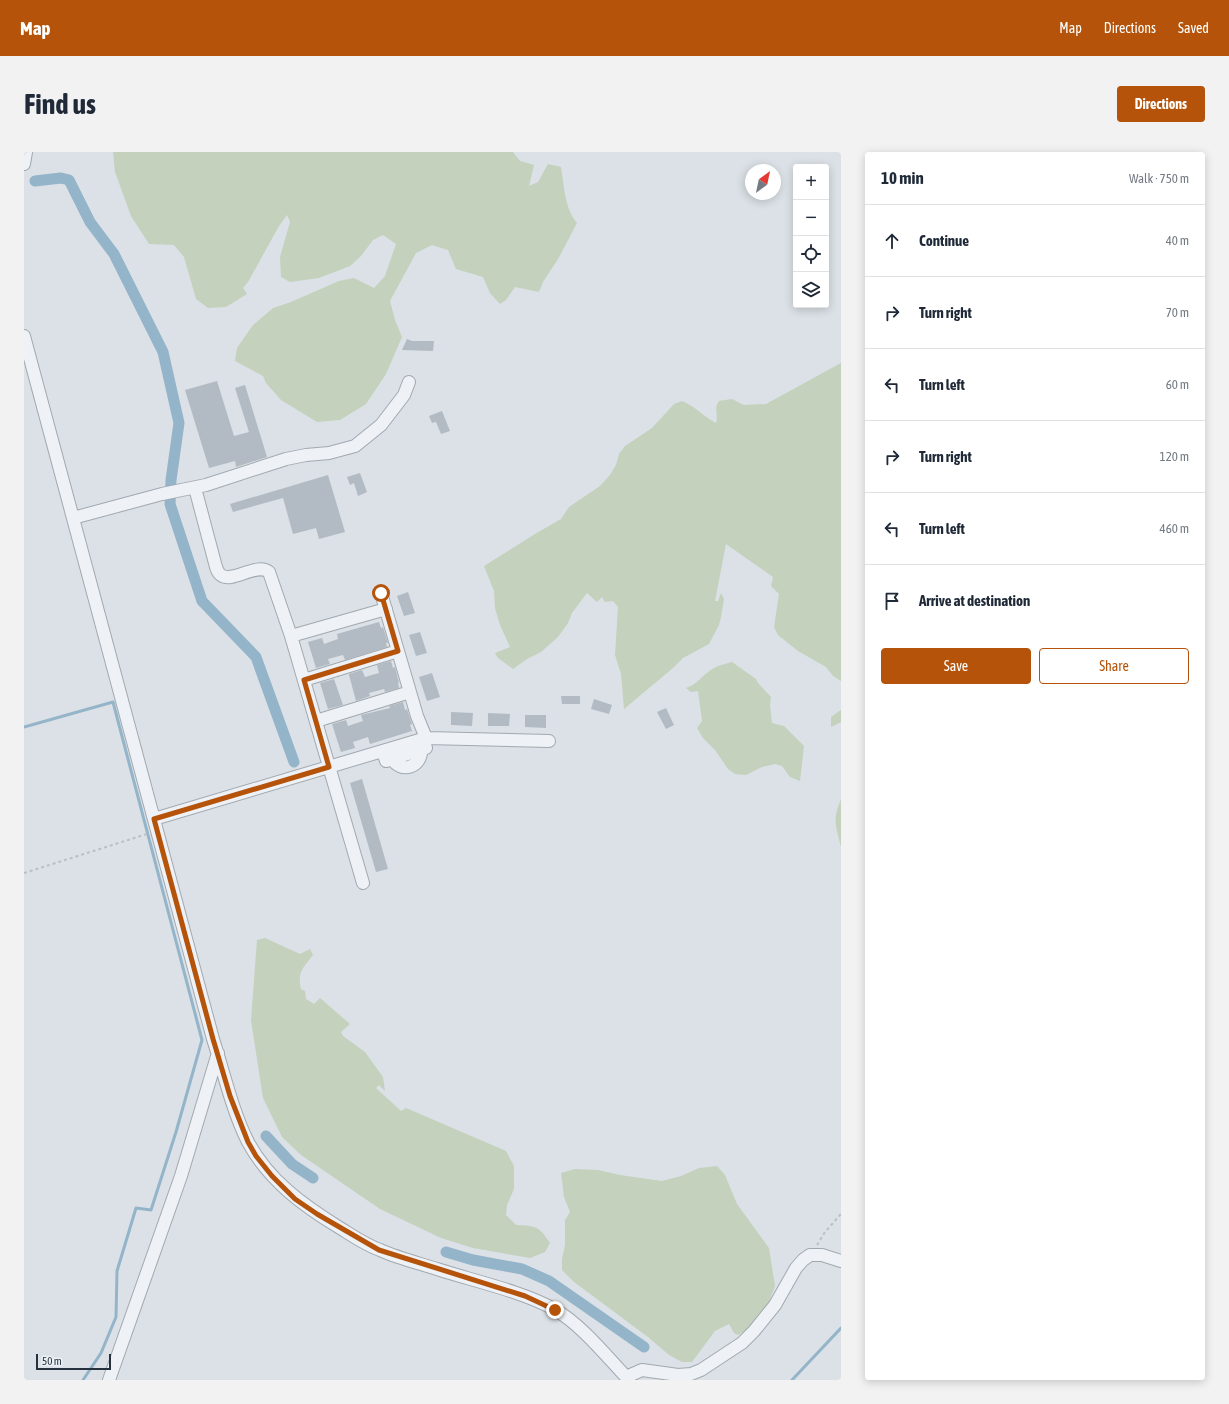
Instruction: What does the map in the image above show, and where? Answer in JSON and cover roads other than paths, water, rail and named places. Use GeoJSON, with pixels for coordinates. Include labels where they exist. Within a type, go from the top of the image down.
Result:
{"type":"FeatureCollection","features":[{"type":"Feature","properties":{"kind":"street"},"geometry":{"type":"LineString","coordinates":[[24,164],[26,152]]}},
{"type":"Feature","properties":{"kind":"street"},"geometry":{"type":"LineString","coordinates":[[24,336],[230,1096],[248,1142],[256,1156],[272,1176],[295,1199],[317,1214],[379,1250],[525,1296],[555,1310],[569,1318],[628,1378],[642,1370],[678,1375],[691,1374],[701,1370],[742,1343],[754,1331],[775,1305],[796,1268],[803,1260],[810,1255],[822,1255],[841,1261]]}},
{"type":"Feature","properties":{"kind":"street"},"geometry":{"type":"LineString","coordinates":[[73,518],[162,494],[195,488],[286,459],[306,455],[330,453],[355,446],[381,425],[404,394],[409,382]]}},
{"type":"Feature","properties":{"kind":"street"},"geometry":{"type":"LineString","coordinates":[[195,488],[216,567],[220,575],[226,578],[258,569],[265,569],[269,572],[291,636],[363,883]]}},
{"type":"Feature","properties":{"kind":"street"},"geometry":{"type":"LineString","coordinates":[[381,593],[417,716],[423,742],[419,761],[411,767],[400,767],[388,755]]}},
{"type":"Feature","properties":{"kind":"street"},"geometry":{"type":"LineString","coordinates":[[291,636],[386,609]]}},
{"type":"Feature","properties":{"kind":"street"},"geometry":{"type":"LineString","coordinates":[[304,680],[398,651]]}},
{"type":"Feature","properties":{"kind":"street"},"geometry":{"type":"LineString","coordinates":[[316,721],[410,692]]}},
{"type":"Feature","properties":{"kind":"street"},"geometry":{"type":"LineString","coordinates":[[154,819],[329,767],[388,755],[423,742],[549,740]]}},
{"type":"Feature","properties":{"kind":"street"},"geometry":{"type":"LineString","coordinates":[[109,1380],[181,1176],[218,1053]]}},
{"type":"Feature","properties":{"kind":"waterway"},"geometry":{"type":"LineString","coordinates":[[35,181],[61,178],[69,180],[90,222],[114,254],[163,352],[179,423],[171,480],[170,504],[202,601],[256,657],[294,762]]}},
{"type":"Feature","properties":{"kind":"waterway"},"geometry":{"type":"LineString","coordinates":[[24,727],[113,702],[202,1040],[176,1132],[151,1210],[136,1208],[117,1271],[116,1317],[101,1353],[83,1380]]}},
{"type":"Feature","properties":{"kind":"waterway"},"geometry":{"type":"LineString","coordinates":[[266,1136],[292,1164],[313,1178]]}},
{"type":"Feature","properties":{"kind":"waterway"},"geometry":{"type":"LineString","coordinates":[[446,1252],[473,1260],[522,1269],[549,1281],[644,1347]]}},
{"type":"Feature","properties":{"kind":"waterway"},"geometry":{"type":"LineString","coordinates":[[792,1380],[841,1328]]}}]}
